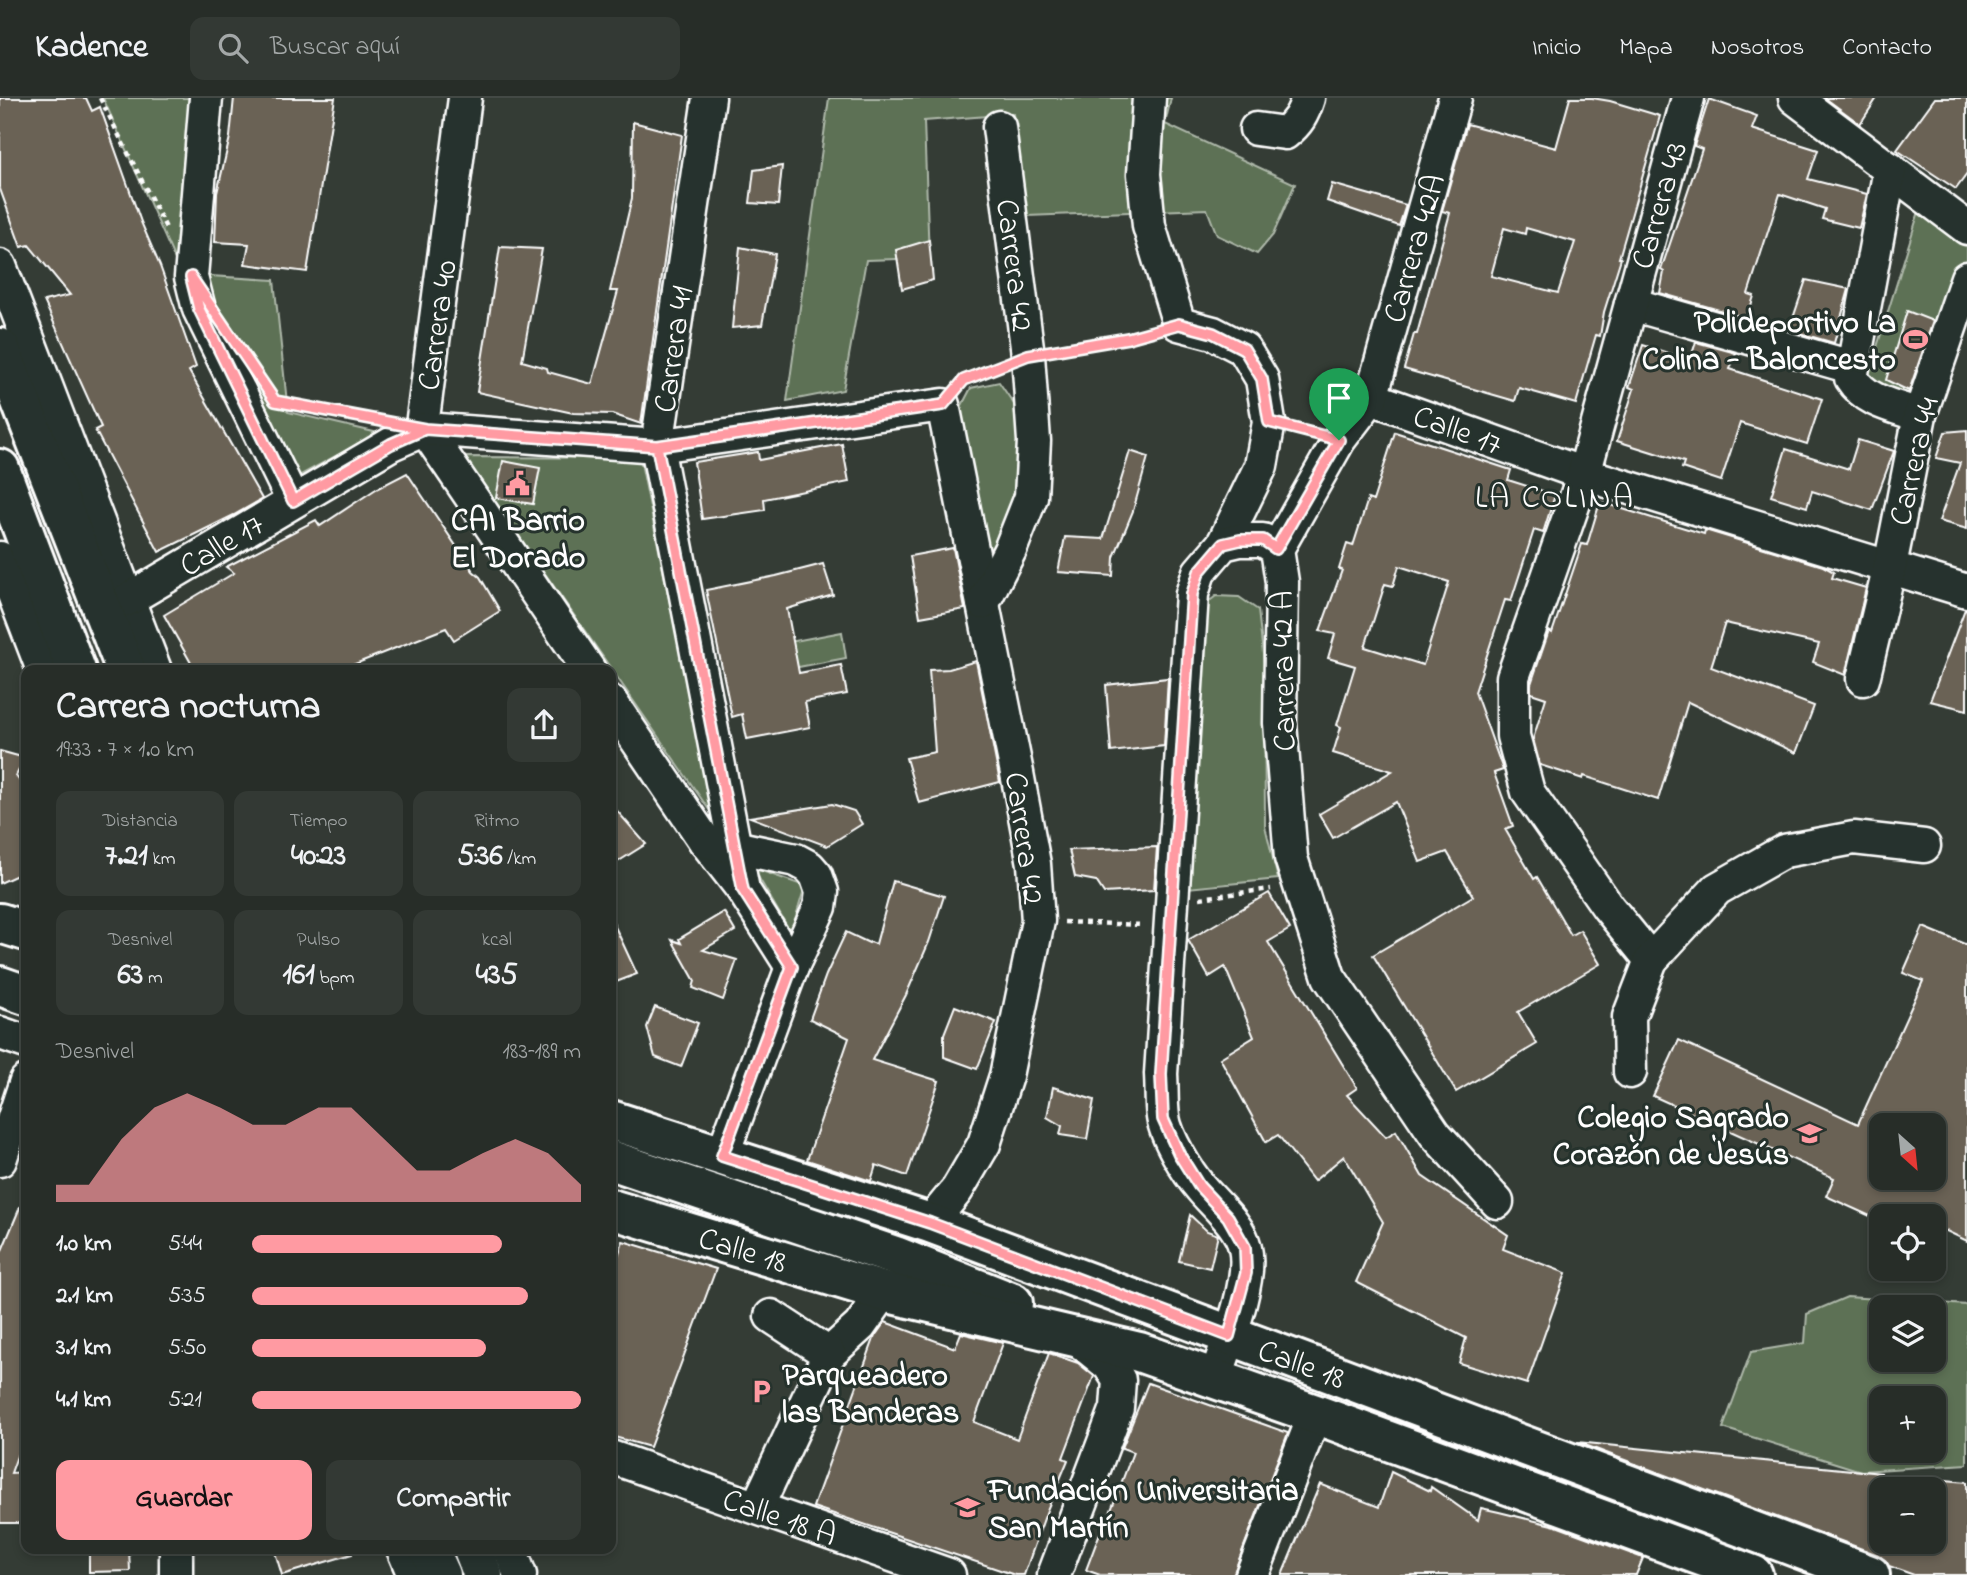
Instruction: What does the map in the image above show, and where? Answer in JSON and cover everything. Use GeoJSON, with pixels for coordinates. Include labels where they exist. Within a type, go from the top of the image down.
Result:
{"type":"FeatureCollection","features":[{"type":"Feature","properties":{"kind":"main road"},"geometry":{"type":"LineString","coordinates":[[0,348],[124,665]]}},
{"type":"Feature","properties":{"kind":"main road"},"geometry":{"type":"LineString","coordinates":[[0,469],[74,665]]}},
{"type":"Feature","properties":{"kind":"main road"},"geometry":{"type":"LineString","coordinates":[[0,985],[21,993]]}},
{"type":"Feature","properties":{"kind":"main road","name":"Calle 18"},"geometry":{"type":"LineString","coordinates":[[616,1123],[930,1223],[1870,1575]]}},
{"type":"Feature","properties":{"kind":"main road"},"geometry":{"type":"LineString","coordinates":[[616,1162],[895,1256],[1139,1352]]}},
{"type":"Feature","properties":{"kind":"main road","name":"Calle 18"},"geometry":{"type":"LineString","coordinates":[[616,1211],[884,1292],[1139,1352],[1753,1575]]}},
{"type":"Feature","properties":{"kind":"main road"},"geometry":{"type":"LineString","coordinates":[[431,1554],[441,1575]]}},
{"type":"Feature","properties":{"kind":"main road"},"geometry":{"type":"LineString","coordinates":[[475,1554],[483,1575]]}},
{"type":"Feature","properties":{"kind":"street"},"geometry":{"type":"LineString","coordinates":[[205,98],[191,277],[199,309],[293,501]]}},
{"type":"Feature","properties":{"kind":"street","name":"Carrera 40"},"geometry":{"type":"LineString","coordinates":[[466,98],[423,418],[425,429],[586,665]]}},
{"type":"Feature","properties":{"kind":"street","name":"Carrera 41"},"geometry":{"type":"LineString","coordinates":[[709,98],[657,446],[720,844],[743,890],[792,967]]}},
{"type":"Feature","properties":{"kind":"street"},"geometry":{"type":"LineString","coordinates":[[1149,98],[1144,174],[1149,226],[1179,324],[1213,333],[1244,349],[1262,379],[1269,422],[1261,466],[1223,544],[1199,572],[1192,594],[1161,1074],[1163,1119],[1179,1154],[1199,1186],[1228,1217],[1245,1247],[1246,1273],[1215,1378]]}},
{"type":"Feature","properties":{"kind":"street"},"geometry":{"type":"LineString","coordinates":[[1256,129],[1285,133],[1295,126],[1303,114],[1308,98]]}},
{"type":"Feature","properties":{"kind":"street","name":"Carrera 42A"},"geometry":{"type":"LineString","coordinates":[[1371,398],[1455,98]]}},
{"type":"Feature","properties":{"kind":"street","name":"Carrera 43"},"geometry":{"type":"LineString","coordinates":[[1651,960],[1622,925],[1528,792],[1513,736],[1513,677],[1584,474],[1688,98]]}},
{"type":"Feature","properties":{"kind":"street"},"geometry":{"type":"LineString","coordinates":[[1795,98],[1967,228]]}},
{"type":"Feature","properties":{"kind":"street","name":"Carrera 42"},"geometry":{"type":"LineString","coordinates":[[983,603],[1010,550],[1031,497],[1034,441],[1028,355],[999,127]]}},
{"type":"Feature","properties":{"kind":"street"},"geometry":{"type":"LineString","coordinates":[[1890,169],[1851,378],[1859,390],[1871,399],[1920,415]]}},
{"type":"Feature","properties":{"kind":"street"},"geometry":{"type":"LineString","coordinates":[[0,266],[153,665]]}},
{"type":"Feature","properties":{"kind":"street","name":"Carrera 44"},"geometry":{"type":"LineString","coordinates":[[1863,679],[1890,566],[1920,415],[1967,278]]}},
{"type":"Feature","properties":{"kind":"street"},"geometry":{"type":"LineString","coordinates":[[1631,304],[1851,367]]}},
{"type":"Feature","properties":{"kind":"street"},"geometry":{"type":"LineString","coordinates":[[1276,549],[1339,440],[1371,398]]}},
{"type":"Feature","properties":{"kind":"street","name":"Calle 17"},"geometry":{"type":"LineString","coordinates":[[1371,398],[1584,474],[1967,591]]}},
{"type":"Feature","properties":{"kind":"street"},"geometry":{"type":"LineString","coordinates":[[425,429],[657,446],[943,405]]}},
{"type":"Feature","properties":{"kind":"street","name":"Carrera 42"},"geometry":{"type":"LineString","coordinates":[[930,1223],[957,1190],[984,1144],[1006,1076],[1038,921],[1032,851],[943,405]]}},
{"type":"Feature","properties":{"kind":"street","name":"Calle 17"},"geometry":{"type":"LineString","coordinates":[[127,600],[391,444],[425,429]]}},
{"type":"Feature","properties":{"kind":"street","name":"Carrera 42 A"},"geometry":{"type":"LineString","coordinates":[[1223,544],[1240,540],[1263,540],[1276,549],[1282,582],[1280,723],[1291,858],[1329,977],[1435,1134],[1497,1202]]}},
{"type":"Feature","properties":{"kind":"street"},"geometry":{"type":"LineString","coordinates":[[0,558],[41,665]]}},
{"type":"Feature","properties":{"kind":"street"},"geometry":{"type":"LineString","coordinates":[[616,709],[720,844],[796,860],[810,867],[822,892],[820,907],[792,967],[722,1156]]}},
{"type":"Feature","properties":{"kind":"street"},"geometry":{"type":"LineString","coordinates":[[1630,1072],[1629,1017],[1651,960],[1717,889],[1784,851],[1854,838],[1924,846]]}},
{"type":"Feature","properties":{"kind":"street"},"geometry":{"type":"LineString","coordinates":[[0,1033],[21,1040]]}},
{"type":"Feature","properties":{"kind":"street"},"geometry":{"type":"LineString","coordinates":[[0,1160],[21,1096]]}},
{"type":"Feature","properties":{"kind":"street"},"geometry":{"type":"LineString","coordinates":[[757,1507],[829,1354],[860,1326],[884,1292]]}},
{"type":"Feature","properties":{"kind":"street"},"geometry":{"type":"LineString","coordinates":[[771,1316],[829,1354]]}},
{"type":"Feature","properties":{"kind":"street"},"geometry":{"type":"LineString","coordinates":[[1054,1575],[1117,1408],[1119,1380],[1109,1365],[1074,1337]]}},
{"type":"Feature","properties":{"kind":"street"},"geometry":{"type":"LineString","coordinates":[[1252,1575],[1315,1414]]}},
{"type":"Feature","properties":{"kind":"street","name":"Calle 18 A"},"geometry":{"type":"LineString","coordinates":[[616,1459],[949,1575]]}},
{"type":"Feature","properties":{"kind":"street"},"geometry":{"type":"LineString","coordinates":[[176,1554],[176,1575]]}},
{"type":"Feature","properties":{"kind":"street"},"geometry":{"type":"LineString","coordinates":[[405,1554],[414,1575]]}},
{"type":"Feature","properties":{"kind":"street"},"geometry":{"type":"LineString","coordinates":[[512,1554],[520,1575]]}},
{"type":"Feature","properties":{"kind":"path"},"geometry":{"type":"LineString","coordinates":[[100,98],[191,277]]}},
{"type":"Feature","properties":{"kind":"path"},"geometry":{"type":"LineString","coordinates":[[943,405],[964,380],[1028,355],[1128,338],[1179,324]]}},
{"type":"Feature","properties":{"kind":"path"},"geometry":{"type":"LineString","coordinates":[[275,401],[425,429]]}},
{"type":"Feature","properties":{"kind":"path"},"geometry":{"type":"LineString","coordinates":[[1038,921],[1173,914],[1300,886]]}},
{"type":"Feature","properties":{"kind":"green space"},"geometry":{"type":"Polygon","coordinates":[[[103,98],[191,98],[175,260],[103,98]]]}},
{"type":"Feature","properties":{"kind":"green space"},"geometry":{"type":"Polygon","coordinates":[[[829,98],[1171,98],[1165,124],[1295,184],[1273,235],[1257,254],[1217,235],[1207,209],[1027,216],[1013,114],[924,121],[929,258],[866,260],[843,390],[787,401],[829,98]]]}},
{"type":"Feature","properties":{"kind":"green space"},"geometry":{"type":"Polygon","coordinates":[[[1925,192],[1967,211],[1967,266],[1919,397],[1889,391],[1868,376],[1925,192]]]}},
{"type":"Feature","properties":{"kind":"green space"},"geometry":{"type":"Polygon","coordinates":[[[194,275],[274,280],[288,412],[378,433],[288,482],[194,275]]]}},
{"type":"Feature","properties":{"kind":"green space"},"geometry":{"type":"Polygon","coordinates":[[[999,382],[1022,416],[1022,487],[996,559],[980,538],[958,413],[971,388],[999,382]]]}},
{"type":"Feature","properties":{"kind":"green space"},"geometry":{"type":"Polygon","coordinates":[[[464,457],[640,458],[714,817],[616,676],[616,665],[608,665],[464,457]]]}},
{"type":"Feature","properties":{"kind":"green space"},"geometry":{"type":"Polygon","coordinates":[[[1216,596],[1239,597],[1258,610],[1264,663],[1265,826],[1278,879],[1188,888],[1201,608],[1216,596]]]}},
{"type":"Feature","properties":{"kind":"green space"},"geometry":{"type":"Polygon","coordinates":[[[842,632],[846,658],[788,669],[784,643],[842,632]]]}},
{"type":"Feature","properties":{"kind":"green space"},"geometry":{"type":"Polygon","coordinates":[[[753,868],[805,886],[791,933],[753,868]]]}},
{"type":"Feature","properties":{"kind":"green space"},"geometry":{"type":"Polygon","coordinates":[[[1847,1297],[1869,1298],[1869,1372],[1946,1372],[1946,1304],[1967,1305],[1967,1464],[1861,1471],[1723,1428],[1751,1352],[1805,1343],[1807,1314],[1847,1297]]]}},
{"type":"Feature","properties":{"kind":"building"},"geometry":{"type":"Polygon","coordinates":[[[0,98],[86,98],[92,111],[100,107],[196,367],[189,371],[262,499],[159,552],[95,430],[101,427],[44,301],[70,295],[29,245],[21,247],[0,189],[0,98]]]}},
{"type":"Feature","properties":{"kind":"building"},"geometry":{"type":"Polygon","coordinates":[[[234,98],[335,98],[307,272],[245,264],[249,244],[215,242],[217,193],[230,137],[234,98]]]}},
{"type":"Feature","properties":{"kind":"building"},"geometry":{"type":"Polygon","coordinates":[[[1570,98],[1610,101],[1660,116],[1604,312],[1600,336],[1596,335],[1576,404],[1519,388],[1515,401],[1404,369],[1414,334],[1417,334],[1450,213],[1442,211],[1467,124],[1556,148],[1570,98]],[[1504,228],[1491,276],[1558,293],[1575,242],[1526,228],[1525,234],[1504,228]]]}},
{"type":"Feature","properties":{"kind":"building"},"geometry":{"type":"Polygon","coordinates":[[[1825,98],[1877,98],[1860,124],[1825,98]]]}},
{"type":"Feature","properties":{"kind":"building"},"geometry":{"type":"Polygon","coordinates":[[[1935,98],[1967,98],[1967,174],[1956,189],[1897,150],[1935,98]]]}},
{"type":"Feature","properties":{"kind":"building"},"geometry":{"type":"Polygon","coordinates":[[[1709,99],[1757,116],[1752,129],[1818,150],[1808,179],[1867,194],[1859,228],[1822,219],[1825,209],[1780,194],[1748,294],[1754,296],[1747,318],[1660,293],[1664,272],[1661,270],[1702,149],[1694,146],[1709,99]]]}},
{"type":"Feature","properties":{"kind":"building"},"geometry":{"type":"Polygon","coordinates":[[[633,122],[682,135],[641,424],[612,414],[573,413],[477,392],[500,247],[542,249],[522,361],[547,368],[548,372],[592,384],[618,291],[610,291],[632,198],[633,122]]]}},
{"type":"Feature","properties":{"kind":"building"},"geometry":{"type":"Polygon","coordinates":[[[782,166],[778,205],[750,203],[754,170],[782,166]]]}},
{"type":"Feature","properties":{"kind":"building"},"geometry":{"type":"Polygon","coordinates":[[[1332,184],[1406,205],[1399,226],[1327,201],[1332,184]]]}},
{"type":"Feature","properties":{"kind":"building"},"geometry":{"type":"Polygon","coordinates":[[[929,240],[933,280],[902,289],[896,250],[929,240]]]}},
{"type":"Feature","properties":{"kind":"building"},"geometry":{"type":"Polygon","coordinates":[[[740,247],[775,254],[762,325],[732,328],[740,247]]]}},
{"type":"Feature","properties":{"kind":"building"},"geometry":{"type":"Polygon","coordinates":[[[1806,280],[1849,289],[1834,343],[1789,330],[1806,280]]]}},
{"type":"Feature","properties":{"kind":"building"},"geometry":{"type":"Polygon","coordinates":[[[1907,311],[1933,321],[1909,391],[1886,380],[1907,311]]]}},
{"type":"Feature","properties":{"kind":"building"},"geometry":{"type":"Polygon","coordinates":[[[1696,342],[1736,353],[1730,369],[1822,399],[1807,444],[1740,423],[1721,481],[1682,468],[1684,462],[1617,441],[1634,389],[1629,387],[1643,345],[1690,360],[1696,342]]]}},
{"type":"Feature","properties":{"kind":"building"},"geometry":{"type":"Polygon","coordinates":[[[1967,430],[1967,529],[1939,521],[1960,463],[1936,458],[1945,432],[1967,430]]]}},
{"type":"Feature","properties":{"kind":"building"},"geometry":{"type":"Polygon","coordinates":[[[1395,432],[1511,470],[1508,480],[1555,495],[1543,533],[1534,530],[1511,601],[1505,600],[1475,692],[1503,770],[1494,773],[1513,826],[1505,829],[1571,935],[1580,930],[1600,964],[1518,1012],[1537,1044],[1456,1092],[1373,955],[1473,896],[1447,852],[1420,862],[1396,802],[1333,838],[1319,814],[1392,771],[1333,753],[1341,727],[1337,725],[1355,666],[1328,658],[1335,634],[1320,631],[1342,570],[1339,569],[1347,544],[1353,546],[1368,499],[1373,501],[1395,432]],[[1399,566],[1393,586],[1385,584],[1365,647],[1423,665],[1449,582],[1399,566]]]}},
{"type":"Feature","properties":{"kind":"building"},"geometry":{"type":"Polygon","coordinates":[[[1858,440],[1894,451],[1872,510],[1812,491],[1807,507],[1771,496],[1786,449],[1849,469],[1858,440]]]}},
{"type":"Feature","properties":{"kind":"building"},"geometry":{"type":"Polygon","coordinates":[[[842,444],[849,482],[764,499],[765,510],[702,519],[694,462],[758,452],[759,460],[842,444]]]}},
{"type":"Feature","properties":{"kind":"building"},"geometry":{"type":"Polygon","coordinates":[[[1130,451],[1148,457],[1133,511],[1114,557],[1113,576],[1058,572],[1065,537],[1103,539],[1130,451]]]}},
{"type":"Feature","properties":{"kind":"building","name":"CAI Barrio El Dorado"},"geometry":{"type":"Polygon","coordinates":[[[503,461],[540,468],[533,504],[496,498],[503,461]]]}},
{"type":"Feature","properties":{"kind":"building"},"geometry":{"type":"Polygon","coordinates":[[[407,473],[473,571],[480,577],[500,611],[454,640],[446,628],[353,665],[192,665],[164,615],[234,573],[226,567],[316,520],[320,526],[376,489],[407,473]]]}},
{"type":"Feature","properties":{"kind":"building"},"geometry":{"type":"Polygon","coordinates":[[[1600,502],[1823,566],[1834,572],[1832,578],[1866,588],[1845,675],[1813,662],[1819,644],[1725,623],[1711,667],[1814,706],[1796,753],[1688,702],[1658,800],[1540,765],[1533,739],[1546,698],[1531,693],[1531,684],[1549,631],[1552,633],[1582,544],[1587,545],[1600,502]]]}},
{"type":"Feature","properties":{"kind":"building"},"geometry":{"type":"Polygon","coordinates":[[[953,548],[965,609],[920,617],[910,556],[953,548]]]}},
{"type":"Feature","properties":{"kind":"building"},"geometry":{"type":"Polygon","coordinates":[[[823,564],[833,595],[787,609],[799,673],[841,665],[847,694],[805,702],[810,727],[747,739],[742,714],[732,717],[706,590],[823,564]]]}},
{"type":"Feature","properties":{"kind":"building"},"geometry":{"type":"Polygon","coordinates":[[[1967,609],[1967,710],[1930,701],[1967,609]]]}},
{"type":"Feature","properties":{"kind":"building"},"geometry":{"type":"Polygon","coordinates":[[[976,661],[1000,782],[919,803],[906,758],[935,752],[929,670],[949,669],[976,661]]]}},
{"type":"Feature","properties":{"kind":"building"},"geometry":{"type":"Polygon","coordinates":[[[1168,678],[1164,746],[1111,752],[1106,685],[1168,678]]]}},
{"type":"Feature","properties":{"kind":"building"},"geometry":{"type":"Polygon","coordinates":[[[0,751],[21,757],[21,766],[16,776],[21,783],[21,873],[0,883],[0,751]]]}},
{"type":"Feature","properties":{"kind":"building"},"geometry":{"type":"Polygon","coordinates":[[[832,804],[854,811],[862,824],[827,846],[750,817],[832,804]]]}},
{"type":"Feature","properties":{"kind":"building"},"geometry":{"type":"Polygon","coordinates":[[[616,810],[646,844],[616,863],[616,810]]]}},
{"type":"Feature","properties":{"kind":"building"},"geometry":{"type":"Polygon","coordinates":[[[1157,847],[1154,890],[1104,893],[1096,881],[1075,877],[1069,850],[1157,847]]]}},
{"type":"Feature","properties":{"kind":"building"},"geometry":{"type":"Polygon","coordinates":[[[893,881],[944,896],[929,942],[906,995],[872,1060],[939,1081],[907,1176],[876,1165],[871,1181],[807,1160],[849,1038],[810,1019],[846,932],[876,944],[893,881]]]}},
{"type":"Feature","properties":{"kind":"building"},"geometry":{"type":"Polygon","coordinates":[[[1269,893],[1290,929],[1268,942],[1357,1088],[1347,1095],[1386,1137],[1396,1131],[1422,1176],[1508,1235],[1503,1249],[1566,1273],[1527,1384],[1459,1363],[1466,1338],[1356,1282],[1383,1222],[1344,1156],[1314,1181],[1278,1135],[1266,1142],[1220,1058],[1254,1037],[1225,967],[1209,977],[1188,940],[1269,893]]]}},
{"type":"Feature","properties":{"kind":"building"},"geometry":{"type":"Polygon","coordinates":[[[724,912],[735,931],[703,950],[737,960],[723,1000],[693,988],[695,981],[672,940],[681,943],[679,939],[724,912]]]}},
{"type":"Feature","properties":{"kind":"building","name":"Colegio Sagrado Corazón de Jesús"},"geometry":{"type":"Polygon","coordinates":[[[1923,927],[1967,945],[1967,1241],[1946,1231],[1946,1204],[1869,1204],[1869,1216],[1826,1196],[1834,1178],[1653,1096],[1679,1040],[1858,1124],[1923,981],[1903,973],[1923,927]]]}},
{"type":"Feature","properties":{"kind":"building"},"geometry":{"type":"Polygon","coordinates":[[[616,929],[637,974],[616,982],[616,929]]]}},
{"type":"Feature","properties":{"kind":"building"},"geometry":{"type":"Polygon","coordinates":[[[955,1006],[996,1022],[977,1069],[944,1057],[944,1034],[955,1006]]]}},
{"type":"Feature","properties":{"kind":"building"},"geometry":{"type":"Polygon","coordinates":[[[655,1007],[698,1023],[681,1067],[655,1057],[647,1027],[655,1007]]]}},
{"type":"Feature","properties":{"kind":"building"},"geometry":{"type":"Polygon","coordinates":[[[1053,1087],[1094,1100],[1087,1139],[1060,1135],[1062,1126],[1047,1117],[1053,1087]]]}},
{"type":"Feature","properties":{"kind":"building"},"geometry":{"type":"Polygon","coordinates":[[[21,1205],[21,1445],[11,1473],[21,1472],[21,1523],[0,1523],[0,1255],[21,1205]]]}},
{"type":"Feature","properties":{"kind":"building"},"geometry":{"type":"Polygon","coordinates":[[[1190,1215],[1207,1231],[1218,1235],[1210,1268],[1179,1261],[1190,1215]]]}},
{"type":"Feature","properties":{"kind":"building"},"geometry":{"type":"Polygon","coordinates":[[[623,1241],[716,1269],[650,1447],[616,1437],[616,1262],[623,1241]]]}},
{"type":"Feature","properties":{"kind":"building"},"geometry":{"type":"Polygon","coordinates":[[[885,1322],[955,1348],[961,1333],[1003,1343],[974,1422],[1017,1439],[1049,1353],[1078,1363],[1094,1376],[1063,1458],[1068,1460],[1024,1575],[1015,1575],[813,1507],[875,1336],[885,1322]]]}},
{"type":"Feature","properties":{"kind":"building"},"geometry":{"type":"Polygon","coordinates":[[[1148,1383],[1288,1433],[1233,1575],[1100,1575],[1086,1570],[1133,1452],[1122,1448],[1148,1383]]]}},
{"type":"Feature","properties":{"kind":"building"},"geometry":{"type":"Polygon","coordinates":[[[1577,1442],[1881,1473],[1881,1477],[1869,1477],[1869,1552],[1577,1442]]]}},
{"type":"Feature","properties":{"kind":"building"},"geometry":{"type":"Polygon","coordinates":[[[1391,1472],[1430,1491],[1431,1487],[1478,1520],[1481,1508],[1499,1512],[1556,1526],[1643,1558],[1636,1575],[1282,1575],[1320,1484],[1379,1507],[1391,1472]]]}},
{"type":"Feature","properties":{"kind":"building"},"geometry":{"type":"Polygon","coordinates":[[[1946,1480],[1967,1482],[1967,1575],[1914,1575],[1889,1566],[1875,1554],[1946,1554],[1946,1480]]]}},
{"type":"Feature","properties":{"kind":"building"},"geometry":{"type":"Polygon","coordinates":[[[89,1554],[129,1554],[130,1571],[89,1572],[89,1554]]]}},
{"type":"Feature","properties":{"kind":"building"},"geometry":{"type":"Polygon","coordinates":[[[276,1554],[352,1554],[282,1575],[276,1554]]]}},
{"type":"Feature","properties":{"kind":"place","name":"Polideportivo La Colina - Baloncesto"},"geometry":{"type":"Point","coordinates":[1916,339]}},
{"type":"Feature","properties":{"kind":"place","name":"CAI Barrio El Dorado"},"geometry":{"type":"Point","coordinates":[518,483]}},
{"type":"Feature","properties":{"kind":"place","name":"Colegio Sagrado Corazón de Jesús"},"geometry":{"type":"Point","coordinates":[1809,1134]}},
{"type":"Feature","properties":{"kind":"place","name":"Parqueadero las Banderas"},"geometry":{"type":"Point","coordinates":[762,1392]}},
{"type":"Feature","properties":{"kind":"place","name":"Fundación Universitaria San Martín"},"geometry":{"type":"Point","coordinates":[968,1507]}},
{"type":"Feature","properties":{"kind":"district","name":"LA COLINA"},"geometry":{"type":"Point","coordinates":[1555,495]}},
{"type":"Feature","properties":{"kind":"route"},"geometry":{"type":"LineString","coordinates":[[1339,440],[1269,422],[1262,379],[1244,349],[1213,333],[1179,324],[1128,338],[1028,355],[964,380],[943,405],[657,446],[580,440],[425,429],[391,444],[293,501],[199,309],[191,277],[275,401],[425,429],[657,446],[743,890],[792,967],[722,1156],[930,1223],[1229,1336],[1246,1273],[1245,1247],[1228,1217],[1199,1186],[1179,1154],[1163,1119],[1161,1074],[1192,594],[1199,572],[1223,544],[1240,540],[1263,540],[1276,549],[1339,440]]}}]}
